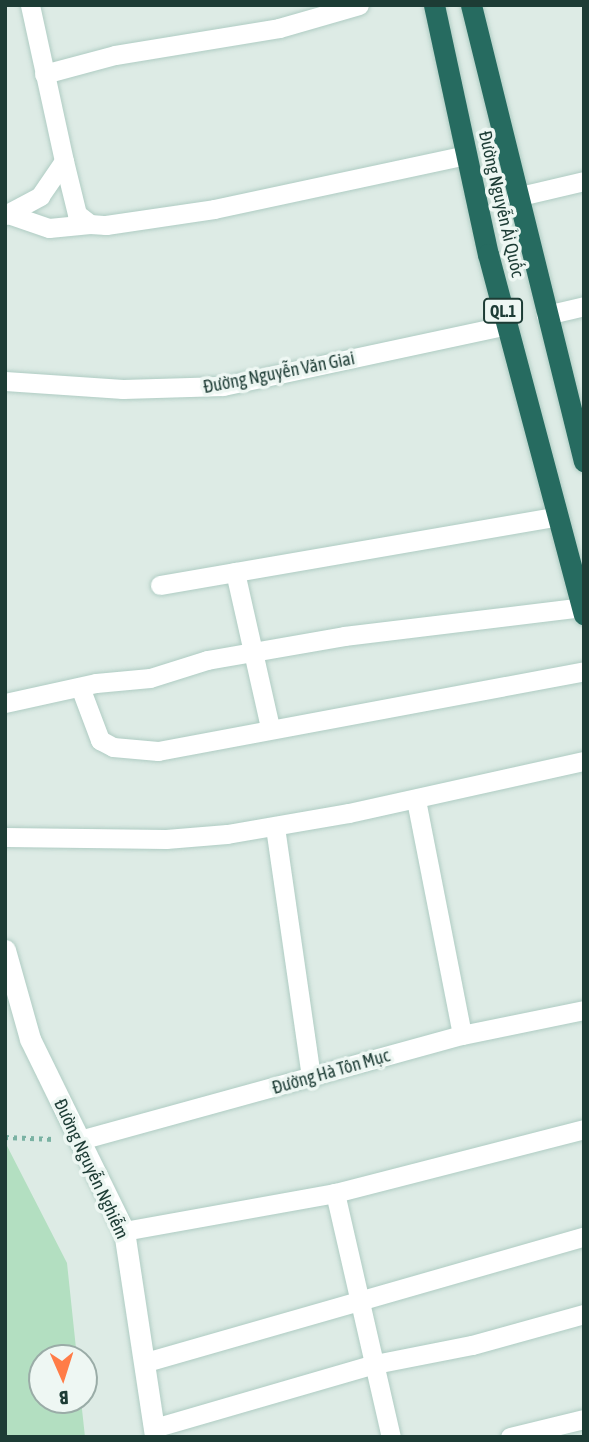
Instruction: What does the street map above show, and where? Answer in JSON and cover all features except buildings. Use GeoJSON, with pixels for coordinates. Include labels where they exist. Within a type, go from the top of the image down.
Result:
{"type":"FeatureCollection","features":[{"type":"Feature","properties":{"kind":"highway","name":"Đường Nguyễn Ái Quốc"},"geometry":{"type":"LineString","coordinates":[[434,5],[466,155],[507,325],[583,610]]}},
{"type":"Feature","properties":{"kind":"highway","name":"Đường Nguyễn Ái Quốc"},"geometry":{"type":"LineString","coordinates":[[471,5],[516,197],[584,461]]}},
{"type":"Feature","properties":{"kind":"street"},"geometry":{"type":"LineString","coordinates":[[30,5],[71,200],[77,214],[90,224]]}},
{"type":"Feature","properties":{"kind":"street"},"geometry":{"type":"LineString","coordinates":[[44,74],[115,55],[279,28],[359,5]]}},
{"type":"Feature","properties":{"kind":"street"},"geometry":{"type":"LineString","coordinates":[[7,214],[49,228],[127,224],[215,209],[466,155]]}},
{"type":"Feature","properties":{"kind":"street"},"geometry":{"type":"LineString","coordinates":[[7,214],[40,196],[64,161]]}},
{"type":"Feature","properties":{"kind":"street"},"geometry":{"type":"LineString","coordinates":[[516,197],[584,181]]}},
{"type":"Feature","properties":{"kind":"street"},"geometry":{"type":"LineString","coordinates":[[546,315],[584,306]]}},
{"type":"Feature","properties":{"kind":"street","name":"Đường Nguyễn Văn Giai"},"geometry":{"type":"LineString","coordinates":[[5,381],[123,389],[223,386],[507,325]]}},
{"type":"Feature","properties":{"kind":"street"},"geometry":{"type":"LineString","coordinates":[[160,585],[558,516]]}},
{"type":"Feature","properties":{"kind":"street"},"geometry":{"type":"LineString","coordinates":[[235,572],[270,727]]}},
{"type":"Feature","properties":{"kind":"street"},"geometry":{"type":"LineString","coordinates":[[5,702],[80,687],[149,678],[255,652],[583,610]]}},
{"type":"Feature","properties":{"kind":"street"},"geometry":{"type":"LineString","coordinates":[[80,687],[92,726],[100,740],[113,747],[179,749],[270,727],[584,671]]}},
{"type":"Feature","properties":{"kind":"street"},"geometry":{"type":"LineString","coordinates":[[5,837],[166,839],[275,827],[416,800],[584,761]]}},
{"type":"Feature","properties":{"kind":"street"},"geometry":{"type":"LineString","coordinates":[[416,800],[462,1035]]}},
{"type":"Feature","properties":{"kind":"street"},"geometry":{"type":"LineString","coordinates":[[275,827],[310,1078]]}},
{"type":"Feature","properties":{"kind":"street","name":"Đường Nguyễn Nghiễm"},"geometry":{"type":"LineString","coordinates":[[5,950],[30,1039],[124,1231],[155,1433]]}},
{"type":"Feature","properties":{"kind":"street","name":"Đường Hà Tôn Mục"},"geometry":{"type":"LineString","coordinates":[[80,1140],[462,1035],[584,1010]]}},
{"type":"Feature","properties":{"kind":"street"},"geometry":{"type":"LineString","coordinates":[[124,1231],[335,1193],[584,1129]]}},
{"type":"Feature","properties":{"kind":"street"},"geometry":{"type":"LineString","coordinates":[[335,1193],[391,1437]]}},
{"type":"Feature","properties":{"kind":"street"},"geometry":{"type":"LineString","coordinates":[[146,1362],[360,1298],[584,1236]]}},
{"type":"Feature","properties":{"kind":"street"},"geometry":{"type":"LineString","coordinates":[[155,1433],[375,1364],[472,1345],[584,1314]]}},
{"type":"Feature","properties":{"kind":"street"},"geometry":{"type":"LineString","coordinates":[[510,1437],[584,1419]]}},
{"type":"Feature","properties":{"kind":"path"},"geometry":{"type":"LineString","coordinates":[[5,1137],[80,1140]]}},
{"type":"Feature","properties":{"kind":"green space"},"geometry":{"type":"Polygon","coordinates":[[[5,1142],[67,1263],[76,1344],[28,1344],[28,1414],[83,1414],[85,1437],[5,1437],[5,1142]]]}}]}
